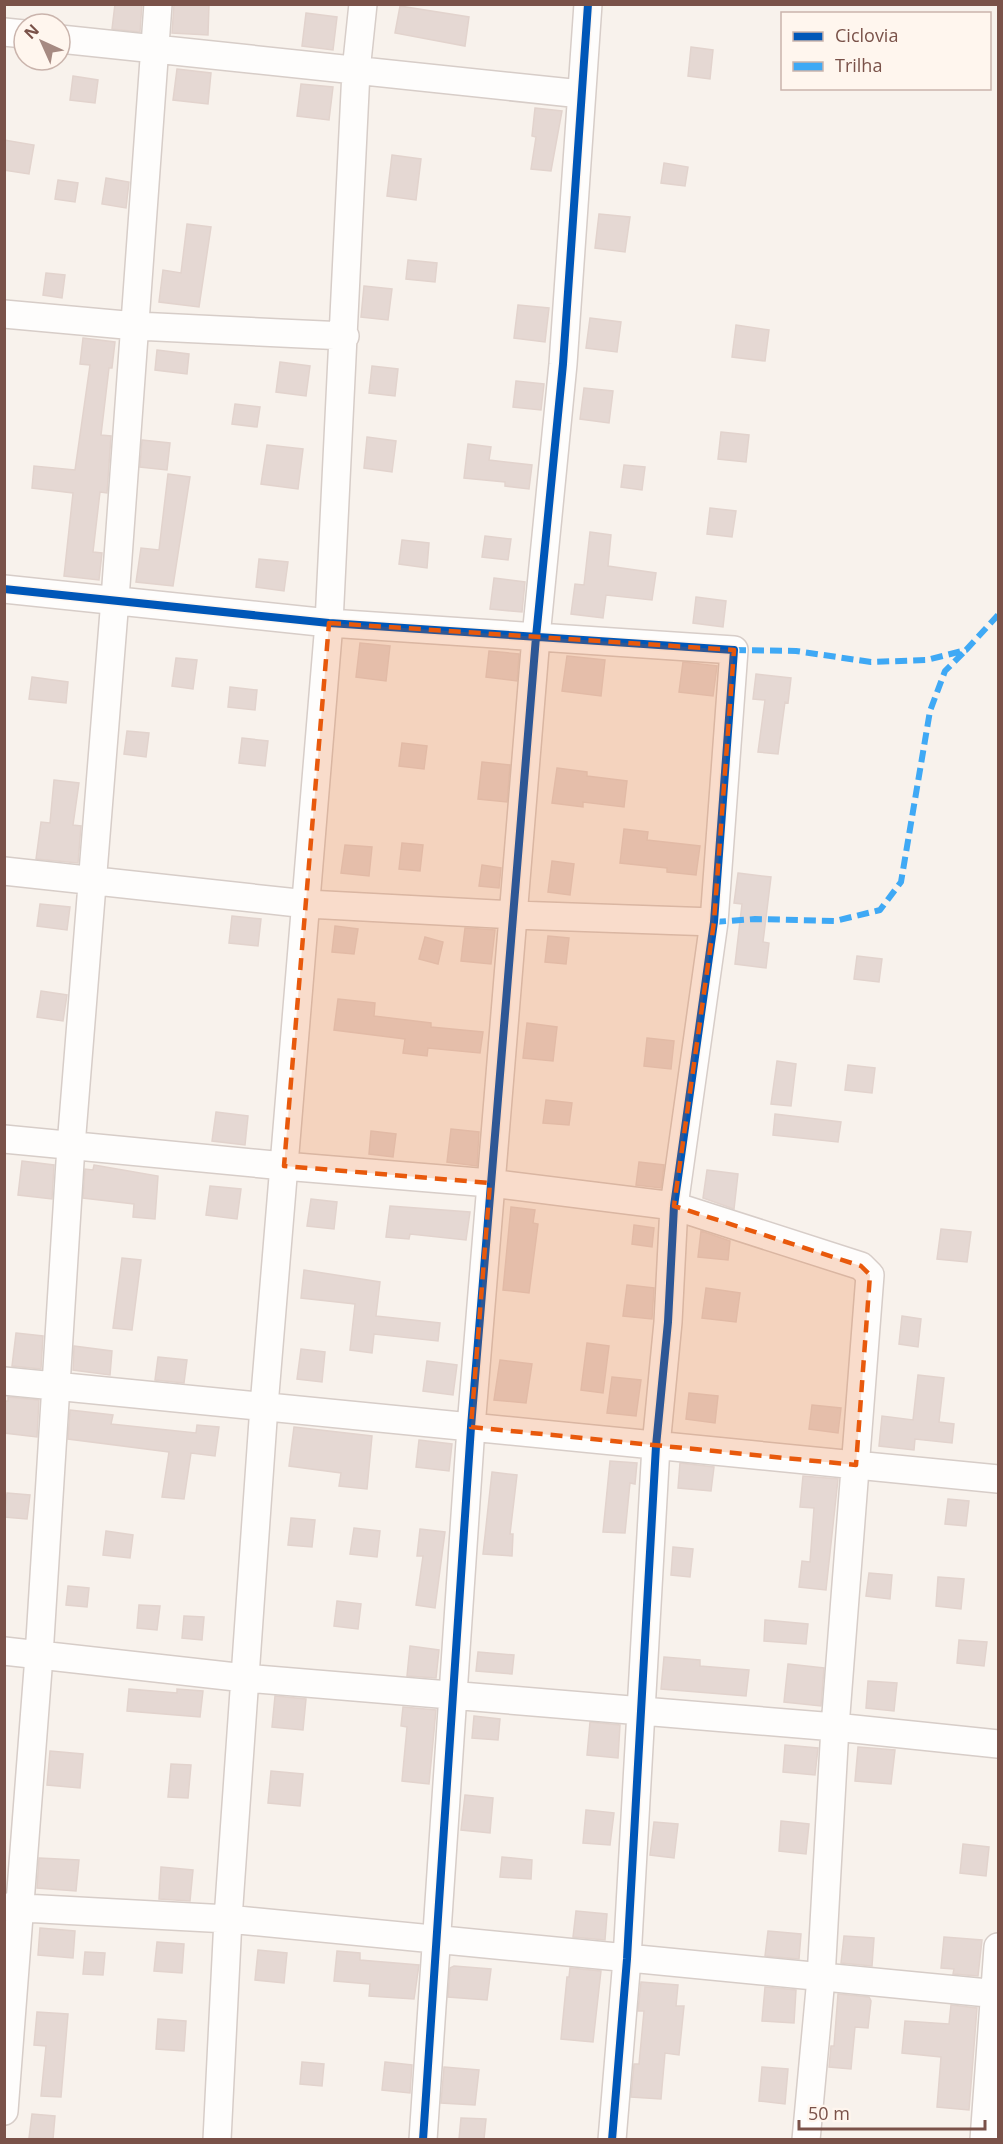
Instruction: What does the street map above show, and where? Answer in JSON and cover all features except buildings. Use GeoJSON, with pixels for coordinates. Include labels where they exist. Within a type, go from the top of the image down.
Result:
{"type":"FeatureCollection","features":[{"type":"Feature","properties":{"kind":"street"},"geometry":{"type":"LineString","coordinates":[[4,2111],[13,1907],[39,1656],[71,1146],[136,326],[158,4]]}},
{"type":"Feature","properties":{"kind":"street"},"geometry":{"type":"LineString","coordinates":[[217,2139],[228,1919],[264,1406],[329,623],[345,336],[356,71],[363,4]]}},
{"type":"Feature","properties":{"kind":"street"},"geometry":{"type":"LineString","coordinates":[[423,2139],[471,1427],[536,637],[563,364],[588,4]]}},
{"type":"Feature","properties":{"kind":"street"},"geometry":{"type":"LineString","coordinates":[[72,40],[581,94]]}},
{"type":"Feature","properties":{"kind":"street"},"geometry":{"type":"LineString","coordinates":[[4,314],[136,326],[345,336]]}},
{"type":"Feature","properties":{"kind":"street"},"geometry":{"type":"LineString","coordinates":[[4,590],[115,599],[329,623],[734,650],[714,922],[674,1206],[669,1322],[656,1446],[627,1959],[612,2139]]}},
{"type":"Feature","properties":{"kind":"street"},"geometry":{"type":"LineString","coordinates":[[4,871],[307,904],[514,915],[714,922]]}},
{"type":"Feature","properties":{"kind":"street"},"geometry":{"type":"LineString","coordinates":[[4,1139],[490,1183],[674,1206],[861,1266],[870,1275],[835,1727],[821,1978],[806,2139]]}},
{"type":"Feature","properties":{"kind":"street"},"geometry":{"type":"LineString","coordinates":[[4,1381],[999,1479]]}},
{"type":"Feature","properties":{"kind":"street"},"geometry":{"type":"LineString","coordinates":[[4,1651],[244,1678],[641,1710],[999,1744]]}},
{"type":"Feature","properties":{"kind":"street"},"geometry":{"type":"LineString","coordinates":[[13,1907],[228,1919],[997,1994]]}},
{"type":"Feature","properties":{"kind":"street"},"geometry":{"type":"LineString","coordinates":[[984,2139],[999,1947]]}},
{"type":"Feature","properties":{"kind":"highlighted area"},"geometry":{"type":"Polygon","coordinates":[[[329,623],[734,650],[714,922],[674,1206],[861,1266],[870,1275],[856,1465],[471,1427],[490,1183],[284,1166],[329,623]]]}},
{"type":"Feature","properties":{"kind":"marked path"},"geometry":{"type":"LineString","coordinates":[[734,650],[796,651],[871,662],[927,660],[966,650],[998,615]]}},
{"type":"Feature","properties":{"kind":"marked path"},"geometry":{"type":"LineString","coordinates":[[714,922],[755,919],[835,921],[880,910],[901,882],[930,711],[945,671],[966,650]]}},
{"type":"Feature","properties":{"kind":"cycle path"},"geometry":{"type":"LineString","coordinates":[[423,2140],[471,1427],[536,637],[563,364],[588,4]]}},
{"type":"Feature","properties":{"kind":"cycle path"},"geometry":{"type":"LineString","coordinates":[[4,589],[329,623],[734,650],[714,922],[674,1206],[668,1322],[656,1446],[627,1959],[612,2140]]}}]}
